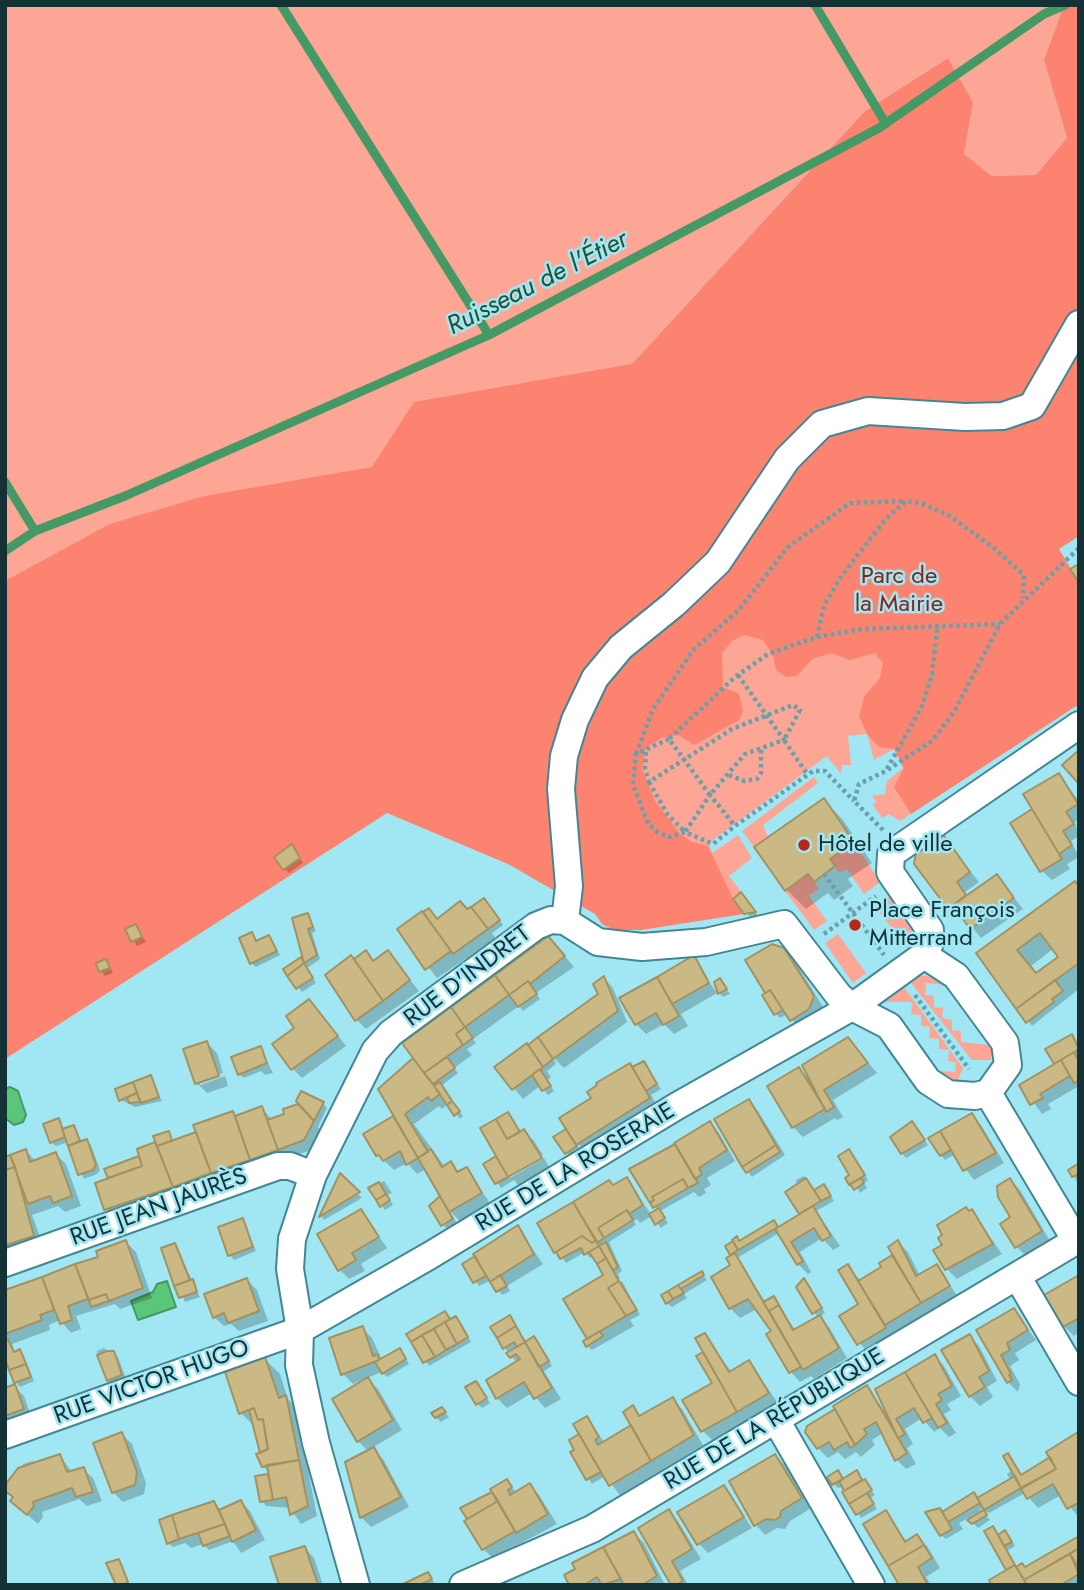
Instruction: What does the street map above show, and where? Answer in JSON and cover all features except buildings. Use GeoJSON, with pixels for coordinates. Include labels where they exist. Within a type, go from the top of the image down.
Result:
{"type":"FeatureCollection","features":[{"type":"Feature","properties":{"kind":"street","name":"RUE D'INDRET"},"geometry":{"type":"LineString","coordinates":[[356,1585],[316,1443],[299,1365],[300,1330],[290,1269],[292,1239],[313,1175],[362,1072],[391,1033],[536,926],[551,920],[565,920],[569,886],[561,789],[564,756],[575,720],[595,678],[621,647],[674,604],[718,562],[787,459],[822,425],[868,411],[965,418],[1003,416],[1032,406],[1079,324]]}},
{"type":"Feature","properties":{"kind":"street"},"geometry":{"type":"LineString","coordinates":[[852,1007],[924,955],[930,943],[930,930],[888,866],[897,847],[1079,725]]}},
{"type":"Feature","properties":{"kind":"street"},"geometry":{"type":"LineString","coordinates":[[565,920],[598,942],[642,947],[706,942],[785,924],[839,996],[852,1007],[889,1026],[923,1075],[940,1091],[968,1096],[988,1093],[1008,1065],[1005,1043],[956,976],[924,955]]}},
{"type":"Feature","properties":{"kind":"street","name":"RUE DE LA ROSERAIE"},"geometry":{"type":"LineString","coordinates":[[300,1330],[429,1256],[677,1106],[852,1007]]}},
{"type":"Feature","properties":{"kind":"street"},"geometry":{"type":"LineString","coordinates":[[988,1093],[1078,1240]]}},
{"type":"Feature","properties":{"kind":"street","name":"RUE JEAN JAURÈS"},"geometry":{"type":"LineString","coordinates":[[5,1263],[278,1166],[290,1166],[313,1175]]}},
{"type":"Feature","properties":{"kind":"street","name":"RUE DE LA RÉPUBLIQUE"},"geometry":{"type":"LineString","coordinates":[[463,1585],[592,1529],[1078,1240]]}},
{"type":"Feature","properties":{"kind":"street"},"geometry":{"type":"LineString","coordinates":[[1017,1276],[1079,1382]]}},
{"type":"Feature","properties":{"kind":"street","name":"RUE VICTOR HUGO"},"geometry":{"type":"LineString","coordinates":[[5,1435],[300,1330]]}},
{"type":"Feature","properties":{"kind":"street"},"geometry":{"type":"LineString","coordinates":[[776,1420],[872,1585]]}},
{"type":"Feature","properties":{"kind":"path"},"geometry":{"type":"LineString","coordinates":[[817,637],[824,606],[840,578],[871,537],[906,501]]}},
{"type":"Feature","properties":{"kind":"path"},"geometry":{"type":"LineString","coordinates":[[649,782],[732,729],[766,714],[798,706],[796,721],[784,740],[745,754],[710,795],[685,832],[670,837],[657,832],[648,823],[634,785],[636,754],[653,709],[694,649],[740,610],[788,547],[850,503],[906,501],[921,503],[950,516],[995,549],[1024,575],[1023,599]]}},
{"type":"Feature","properties":{"kind":"path"},"geometry":{"type":"LineString","coordinates":[[854,801],[859,784],[886,771],[933,740],[954,712],[1000,624],[1079,548]]}},
{"type":"Feature","properties":{"kind":"path"},"geometry":{"type":"LineString","coordinates":[[636,754],[646,752],[669,739],[738,675],[768,654],[817,637],[863,629],[1000,624]]}},
{"type":"Feature","properties":{"kind":"path"},"geometry":{"type":"LineString","coordinates":[[886,771],[922,706],[932,675],[937,628]]}},
{"type":"Feature","properties":{"kind":"path"},"geometry":{"type":"LineString","coordinates":[[738,675],[807,774]]}},
{"type":"Feature","properties":{"kind":"path"},"geometry":{"type":"LineString","coordinates":[[669,739],[734,826]]}},
{"type":"Feature","properties":{"kind":"path"},"geometry":{"type":"LineString","coordinates":[[729,775],[744,781],[757,779],[761,773],[761,750]]}},
{"type":"Feature","properties":{"kind":"path"},"geometry":{"type":"LineString","coordinates":[[646,752],[645,768],[649,782],[668,815],[685,832],[713,844],[807,774],[825,771],[880,825],[897,847]]}},
{"type":"Feature","properties":{"kind":"path"},"geometry":{"type":"LineString","coordinates":[[832,928],[869,901]]}},
{"type":"Feature","properties":{"kind":"green space"},"geometry":{"type":"Polygon","coordinates":[[[5,5],[1064,5],[1044,60],[1067,138],[1036,175],[992,176],[964,154],[973,102],[948,58],[865,111],[632,364],[5,719],[5,5]]]}},
{"type":"Feature","properties":{"kind":"green space"},"geometry":{"type":"Polygon","coordinates":[[[1064,5],[1079,5],[1079,536],[1059,549],[1079,583],[1079,704],[911,814],[894,787],[904,768],[901,762],[894,749],[879,747],[867,734],[859,716],[864,697],[880,678],[883,663],[875,653],[849,660],[832,653],[812,659],[797,676],[786,677],[776,670],[773,655],[763,640],[744,635],[732,641],[722,653],[723,687],[739,694],[743,711],[739,720],[694,745],[678,735],[661,738],[646,748],[642,769],[655,801],[680,834],[692,842],[708,846],[733,899],[744,914],[641,930],[614,930],[602,924],[595,914],[508,864],[387,813],[5,1059],[5,581],[110,524],[204,496],[372,467],[414,402],[632,364],[865,111],[948,58],[973,102],[964,154],[992,176],[1036,175],[1067,138],[1044,60],[1064,5]]]}},
{"type":"Feature","properties":{"kind":"green space","name":"Parc de la Mairie"},"geometry":{"type":"Polygon","coordinates":[[[1059,549],[1079,583],[1079,704],[900,821],[889,814],[882,818],[873,805],[876,802],[872,796],[885,794],[887,781],[903,768],[894,749],[874,760],[867,734],[848,736],[851,765],[842,765],[841,774],[827,756],[709,843],[712,853],[738,835],[752,858],[729,876],[741,892],[734,899],[686,921],[641,930],[614,930],[602,924],[648,653],[1059,549]]]}},
{"type":"Feature","properties":{"kind":"green space"},"geometry":{"type":"Polygon","coordinates":[[[814,777],[818,783],[763,825],[768,837],[754,847],[742,831],[814,777]]]}},
{"type":"Feature","properties":{"kind":"green space"},"geometry":{"type":"Polygon","coordinates":[[[854,842],[880,882],[864,894],[847,869],[839,873],[830,859],[854,842]]]}},
{"type":"Feature","properties":{"kind":"green space"},"geometry":{"type":"Polygon","coordinates":[[[808,874],[819,888],[809,896],[827,921],[814,930],[785,891],[808,874]]]}},
{"type":"Feature","properties":{"kind":"green space"},"geometry":{"type":"Polygon","coordinates":[[[889,896],[918,935],[904,945],[875,906],[889,896]]]}},
{"type":"Feature","properties":{"kind":"green space"},"geometry":{"type":"Polygon","coordinates":[[[838,934],[866,973],[853,983],[825,943],[838,934]]]}},
{"type":"Feature","properties":{"kind":"green space"},"geometry":{"type":"Polygon","coordinates":[[[928,976],[945,985],[926,983],[925,995],[934,996],[934,1007],[943,1008],[942,1018],[952,1020],[952,1030],[961,1031],[961,1042],[991,1045],[991,1060],[972,1060],[908,979],[928,976]]]}},
{"type":"Feature","properties":{"kind":"green space"},"geometry":{"type":"Polygon","coordinates":[[[901,983],[963,1068],[956,1084],[936,1071],[955,1072],[956,1062],[948,1061],[949,1050],[939,1049],[939,1039],[929,1038],[930,1027],[921,1026],[921,1015],[911,1014],[912,1002],[884,1002],[901,983]]]}},
{"type":"Feature","properties":{"kind":"shaded area"},"geometry":{"type":"Polygon","coordinates":[[[10,1087],[18,1091],[26,1115],[23,1122],[14,1125],[5,1118],[5,1089],[10,1087]]]}},
{"type":"Feature","properties":{"kind":"shaded area"},"geometry":{"type":"Polygon","coordinates":[[[167,1281],[176,1307],[138,1320],[131,1301],[153,1292],[157,1284],[167,1281]]]}},
{"type":"Feature","properties":{"kind":"waterway"},"geometry":{"type":"LineString","coordinates":[[281,5],[489,335]]}},
{"type":"Feature","properties":{"kind":"waterway"},"geometry":{"type":"LineString","coordinates":[[815,5],[886,124]]}},
{"type":"Feature","properties":{"kind":"waterway","name":"Ruisseau de l'Étier"},"geometry":{"type":"LineString","coordinates":[[5,551],[35,531],[125,496],[489,335],[879,128],[1044,14],[1065,5]]}},
{"type":"Feature","properties":{"kind":"waterway"},"geometry":{"type":"LineString","coordinates":[[5,482],[35,531]]}},
{"type":"Feature","properties":{"kind":"place","name":"Hôtel de ville"},"geometry":{"type":"Point","coordinates":[804,845]}},
{"type":"Feature","properties":{"kind":"place","name":"Place François Mitterrand"},"geometry":{"type":"Point","coordinates":[855,925]}}]}
